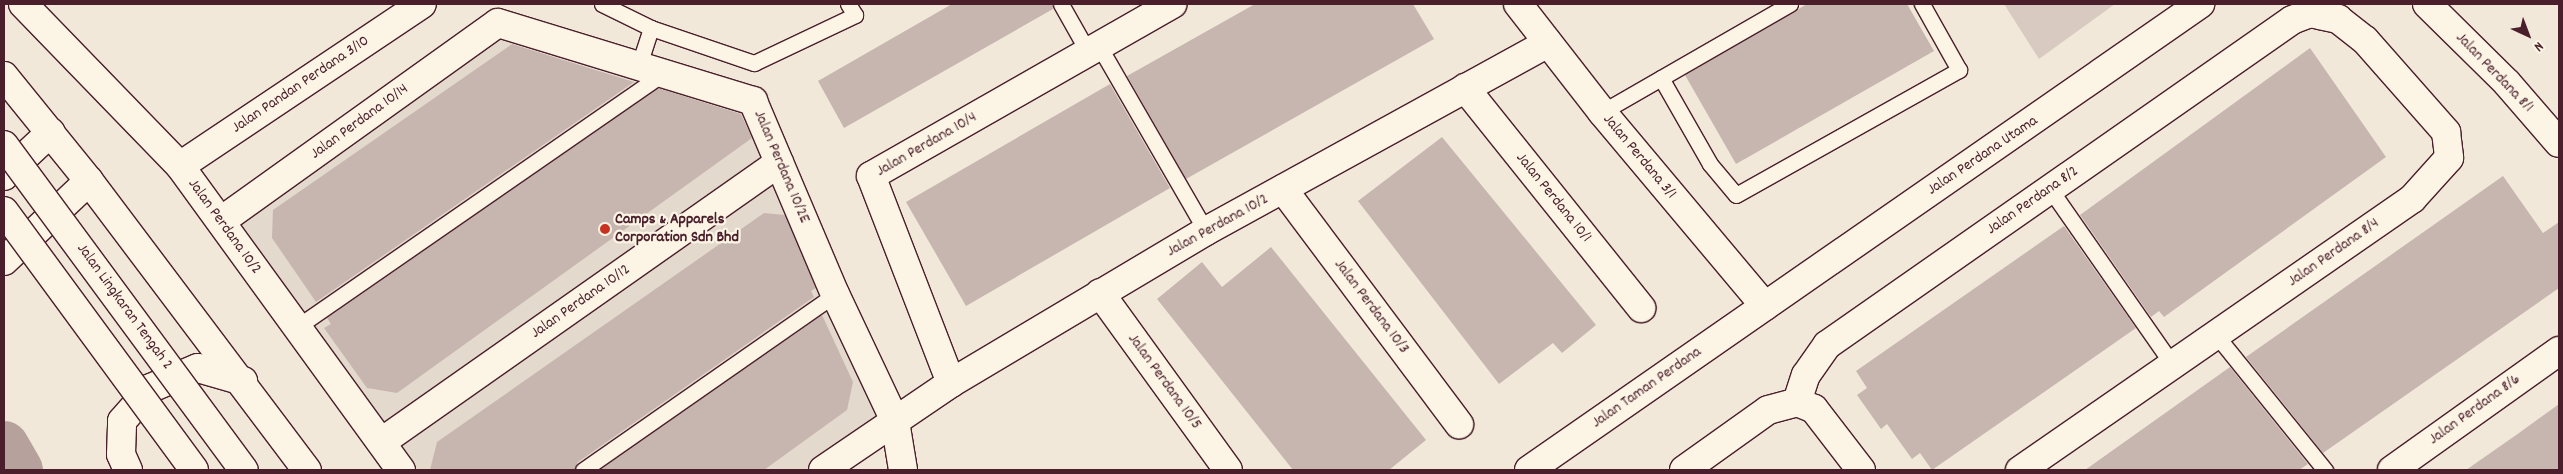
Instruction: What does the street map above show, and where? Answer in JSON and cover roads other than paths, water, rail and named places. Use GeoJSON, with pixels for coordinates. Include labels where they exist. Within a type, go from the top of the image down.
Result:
{"type":"FeatureCollection","features":[{"type":"Feature","properties":{"kind":"main road","name":"Jalan Pandan Perdana 3/10"},"geometry":{"type":"LineString","coordinates":[[180,166],[422,4]]}},
{"type":"Feature","properties":{"kind":"main road","name":"Jalan Perdana 10/4"},"geometry":{"type":"LineString","coordinates":[[951,383],[872,176],[1172,4]]}},
{"type":"Feature","properties":{"kind":"main road","name":"Jalan Perdana 3/1"},"geometry":{"type":"LineString","coordinates":[[1518,4],[1602,112],[1765,306]]}},
{"type":"Feature","properties":{"kind":"main road","name":"Jalan Perdana Utama"},"geometry":{"type":"LineString","coordinates":[[1765,306],[2200,4]]}},
{"type":"Feature","properties":{"kind":"main road","name":"Jalan Perdana 8/1"},"geometry":{"type":"LineString","coordinates":[[2427,4],[2507,83],[2559,143]]}},
{"type":"Feature","properties":{"kind":"main road","name":"Jalan Perdana 10/2"},"geometry":{"type":"LineString","coordinates":[[27,5],[180,166],[383,441],[401,470]]}},
{"type":"Feature","properties":{"kind":"main road","name":"Jalan Perdana 8/4"},"geometry":{"type":"LineString","coordinates":[[2020,470],[2412,199],[2449,158],[2446,132],[2365,40],[2338,19],[2310,13],[2292,20]]}},
{"type":"Feature","properties":{"kind":"main road","name":"Jalan Perdana 8/2"},"geometry":{"type":"LineString","coordinates":[[1797,402],[1806,375],[1826,345],[2292,20]]}},
{"type":"Feature","properties":{"kind":"main road","name":"Jalan Perdana 10/2E"},"geometry":{"type":"LineString","coordinates":[[498,23],[753,101],[835,294],[895,421]]}},
{"type":"Feature","properties":{"kind":"main road","name":"Jalan Perdana 10/14"},"geometry":{"type":"LineString","coordinates":[[221,221],[498,23]]}},
{"type":"Feature","properties":{"kind":"main road","name":"Jalan Perdana 10/2"},"geometry":{"type":"LineString","coordinates":[[823,470],[951,383],[1100,293],[1206,231],[1548,43]]}},
{"type":"Feature","properties":{"kind":"main road"},"geometry":{"type":"LineString","coordinates":[[4,76],[89,180],[243,382],[307,470]]}},
{"type":"Feature","properties":{"kind":"main road","name":"Jalan Perdana 10/1"},"geometry":{"type":"LineString","coordinates":[[1465,88],[1641,308]]}},
{"type":"Feature","properties":{"kind":"main road"},"geometry":{"type":"LineString","coordinates":[[4,176],[50,132]]}},
{"type":"Feature","properties":{"kind":"main road","name":"Jalan Lingkaran Tengah 2"},"geometry":{"type":"LineString","coordinates":[[4,145],[244,470]]}},
{"type":"Feature","properties":{"kind":"main road","name":"Jalan Perdana 10/12"},"geometry":{"type":"LineString","coordinates":[[383,441],[780,163]]}},
{"type":"Feature","properties":{"kind":"main road"},"geometry":{"type":"LineString","coordinates":[[4,261],[89,180]]}},
{"type":"Feature","properties":{"kind":"main road","name":"Jalan Perdana 10/3"},"geometry":{"type":"LineString","coordinates":[[1283,189],[1459,424]]}},
{"type":"Feature","properties":{"kind":"main road"},"geometry":{"type":"LineString","coordinates":[[4,211],[194,470]]}},
{"type":"Feature","properties":{"kind":"main road","name":"Jalan Perdana 10/5"},"geometry":{"type":"LineString","coordinates":[[1100,293],[1228,470]]}},
{"type":"Feature","properties":{"kind":"main road","name":"Jalan Taman Perdana"},"geometry":{"type":"LineString","coordinates":[[1529,470],[1765,306]]}},
{"type":"Feature","properties":{"kind":"main road","name":"Jalan Perdana 8/6"},"geometry":{"type":"LineString","coordinates":[[2392,470],[2559,351]]}},
{"type":"Feature","properties":{"kind":"main road"},"geometry":{"type":"LineString","coordinates":[[128,470],[121,454],[122,421],[151,388],[198,368],[243,382]]}},
{"type":"Feature","properties":{"kind":"main road"},"geometry":{"type":"LineString","coordinates":[[1684,470],[1768,410],[1797,402],[1814,409],[1861,470]]}},
{"type":"Feature","properties":{"kind":"main road"},"geometry":{"type":"LineString","coordinates":[[895,421],[902,470]]}},
{"type":"Feature","properties":{"kind":"lane"},"geometry":{"type":"LineString","coordinates":[[602,4],[651,28],[754,63],[855,15],[848,4]]}},
{"type":"Feature","properties":{"kind":"lane"},"geometry":{"type":"LineString","coordinates":[[1061,4],[1094,49],[1206,231]]}},
{"type":"Feature","properties":{"kind":"lane"},"geometry":{"type":"LineString","coordinates":[[1602,112],[1790,4]]}},
{"type":"Feature","properties":{"kind":"lane"},"geometry":{"type":"LineString","coordinates":[[1661,78],[1710,164],[1736,195],[1958,70],[1922,4]]}},
{"type":"Feature","properties":{"kind":"lane"},"geometry":{"type":"LineString","coordinates":[[298,327],[652,69],[651,28]]}},
{"type":"Feature","properties":{"kind":"lane"},"geometry":{"type":"LineString","coordinates":[[2050,189],[2173,365]]}},
{"type":"Feature","properties":{"kind":"lane"},"geometry":{"type":"LineString","coordinates":[[583,470],[835,294]]}},
{"type":"Feature","properties":{"kind":"lane"},"geometry":{"type":"LineString","coordinates":[[2216,335],[2325,470]]}},
{"type":"Feature","properties":{"kind":"waterway"},"geometry":{"type":"LineString","coordinates":[[4,446],[18,470]]}},
{"type":"Feature","properties":{"kind":"place","name":"Camps & Apparels Corporation Sdn Bhd"},"geometry":{"type":"Point","coordinates":[605,229]}}]}
